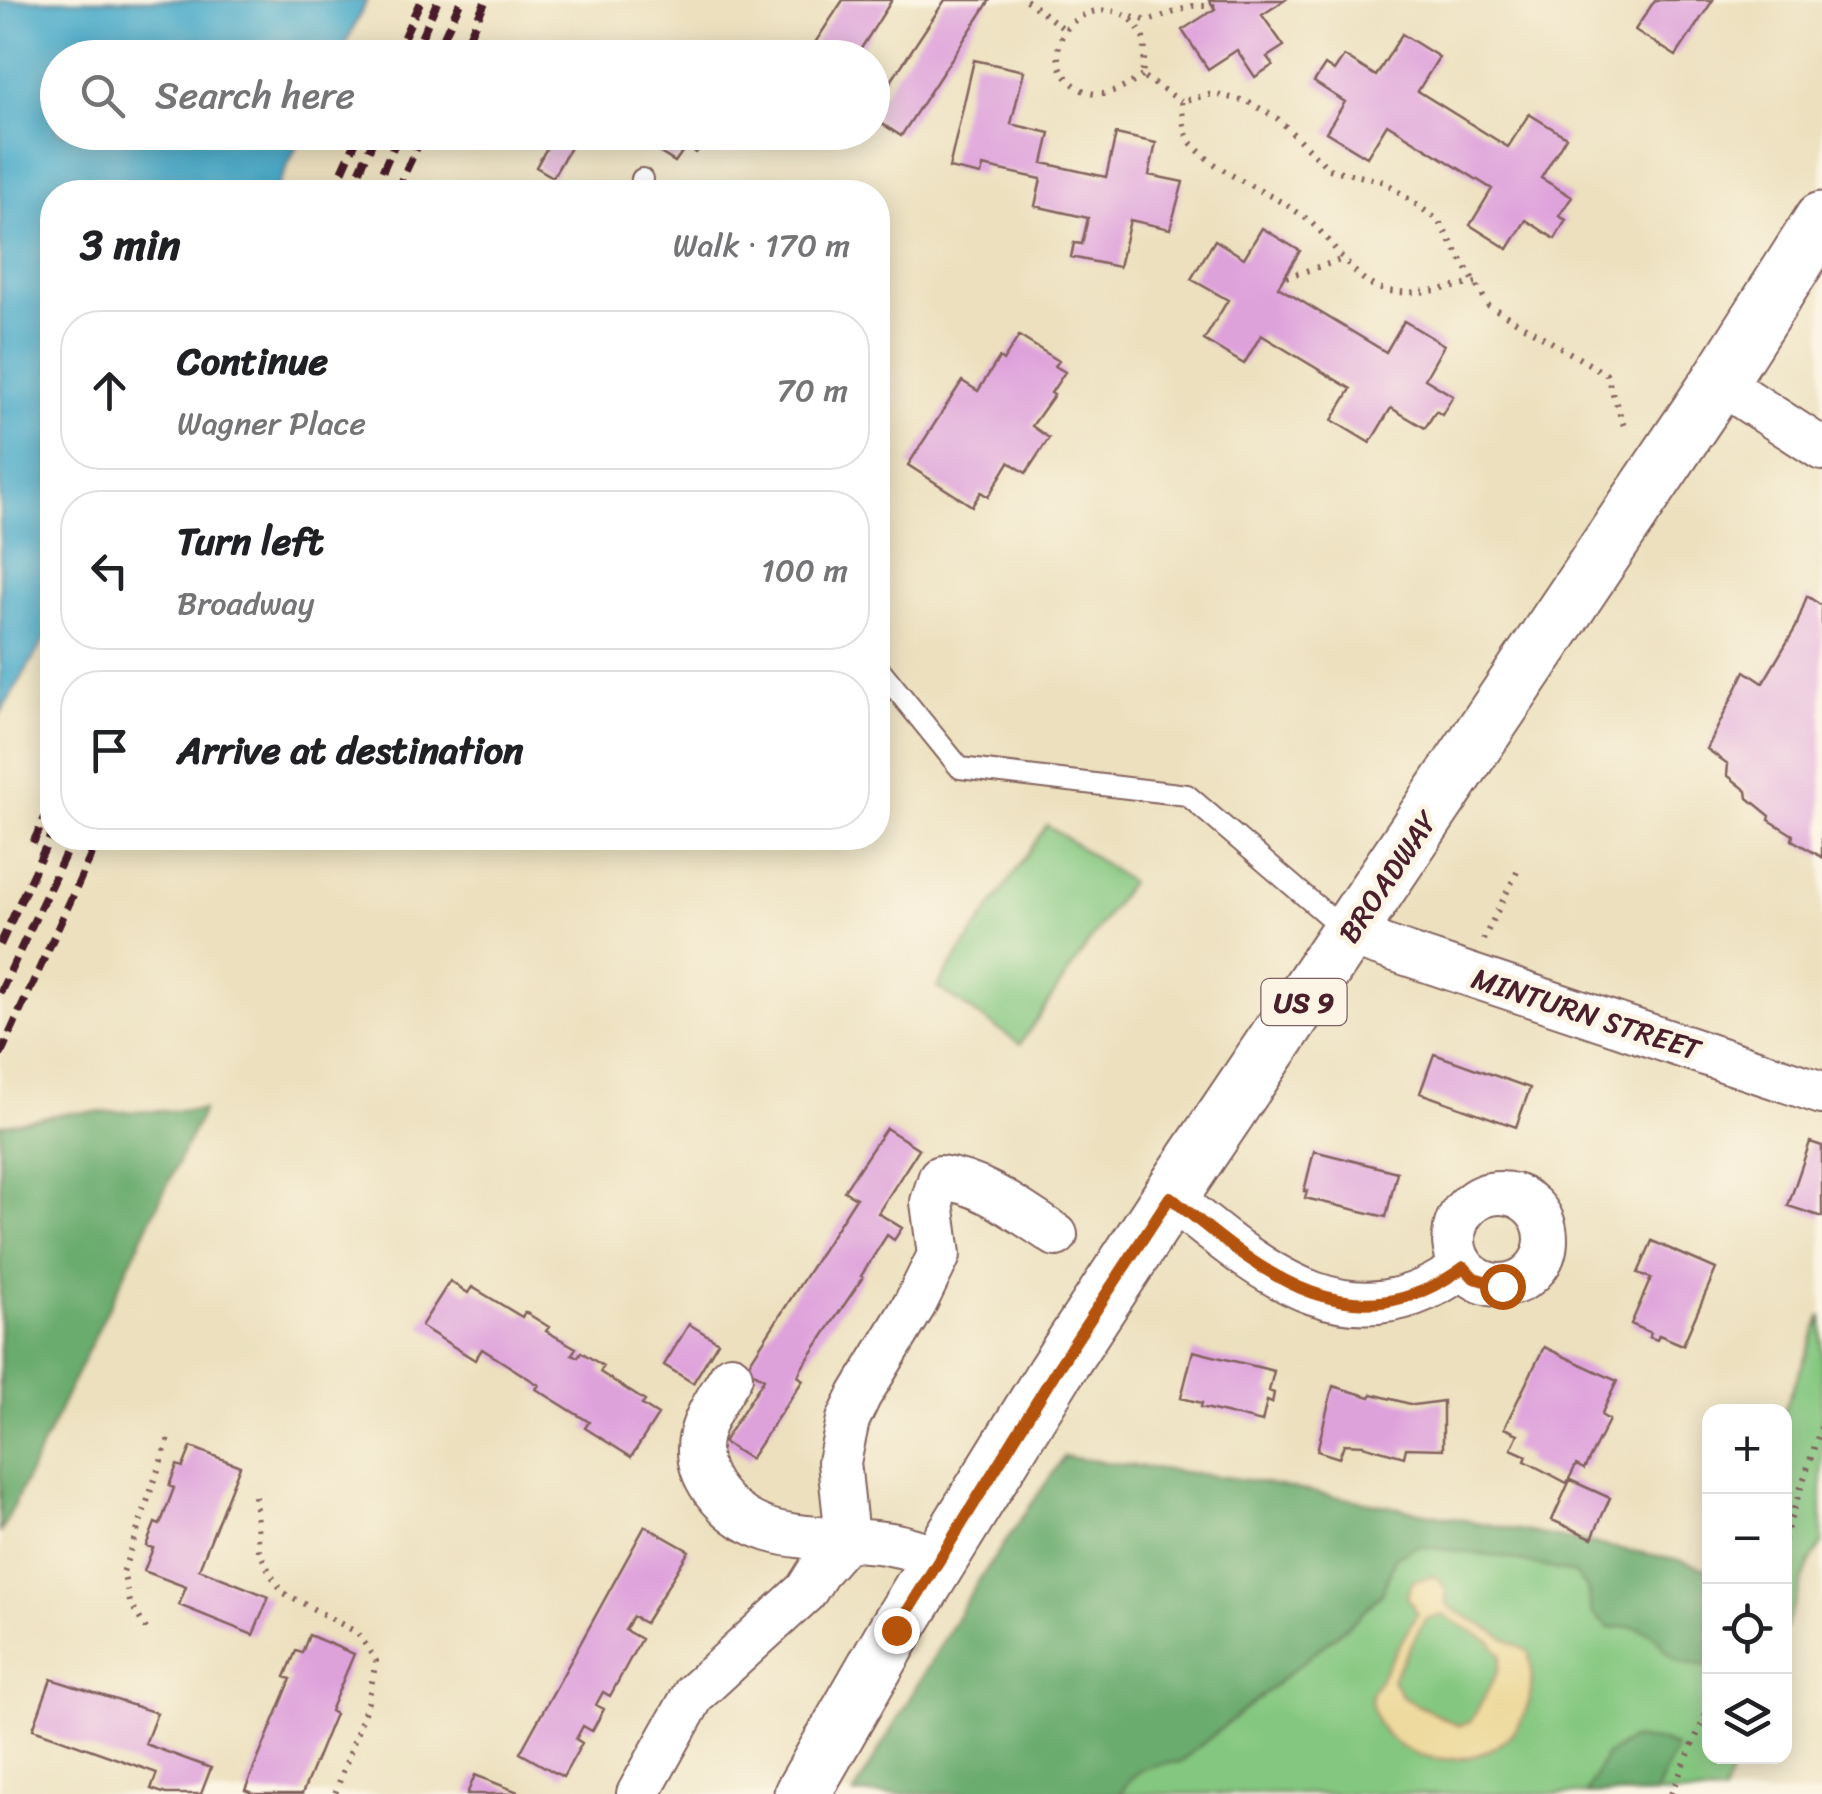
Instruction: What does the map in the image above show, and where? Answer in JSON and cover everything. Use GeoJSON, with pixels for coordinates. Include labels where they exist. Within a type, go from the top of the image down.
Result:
{"type":"FeatureCollection","features":[{"type":"Feature","properties":{"kind":"main road","name":"BROADWAY"},"geometry":{"type":"LineString","coordinates":[[802,1794],[1054,1374],[1719,382],[1822,220]]}},
{"type":"Feature","properties":{"kind":"street"},"geometry":{"type":"LineString","coordinates":[[1719,382],[1822,449]]}},
{"type":"Feature","properties":{"kind":"street","name":"MINTURN STREET"},"geometry":{"type":"LineString","coordinates":[[1350,935],[1822,1092]]}},
{"type":"Feature","properties":{"kind":"street"},"geometry":{"type":"LineString","coordinates":[[638,1794],[694,1694],[806,1591],[848,1538],[839,1462],[848,1420],[939,1255],[932,1202],[940,1177],[962,1180],[987,1191],[1056,1234]]}},
{"type":"Feature","properties":{"kind":"street"},"geometry":{"type":"LineString","coordinates":[[1170,1197],[1252,1264],[1304,1292],[1369,1303],[1405,1299],[1436,1288],[1464,1267]]}},
{"type":"Feature","properties":{"kind":"street"},"geometry":{"type":"LineString","coordinates":[[731,1376],[707,1416],[698,1446],[700,1470],[719,1497],[741,1518],[771,1532],[822,1540],[882,1540],[916,1548],[938,1562]]}},
{"type":"Feature","properties":{"kind":"lane"},"geometry":{"type":"LineString","coordinates":[[890,683],[960,768],[1187,794],[1350,935]]}},
{"type":"Feature","properties":{"kind":"path"},"geometry":{"type":"LineString","coordinates":[[1026,0],[1063,28]]}},
{"type":"Feature","properties":{"kind":"path"},"geometry":{"type":"LineString","coordinates":[[1130,16],[1145,40],[1142,76],[1127,87],[1102,95],[1080,90],[1063,74],[1058,52],[1063,28],[1078,12],[1104,6],[1148,21],[1193,6],[1218,6]]}},
{"type":"Feature","properties":{"kind":"path"},"geometry":{"type":"LineString","coordinates":[[1142,76],[1181,101],[1214,94],[1247,101],[1278,119],[1328,169],[1385,182],[1438,220],[1488,305],[1606,374],[1626,432]]}},
{"type":"Feature","properties":{"kind":"path"},"geometry":{"type":"LineString","coordinates":[[1181,101],[1188,142],[1217,167],[1288,205],[1375,286],[1419,292],[1476,283]]}},
{"type":"Feature","properties":{"kind":"path"},"geometry":{"type":"LineString","coordinates":[[1286,277],[1344,259]]}},
{"type":"Feature","properties":{"kind":"path"},"geometry":{"type":"LineString","coordinates":[[1478,950],[1519,868]]}},
{"type":"Feature","properties":{"kind":"path"},"geometry":{"type":"LineString","coordinates":[[1792,1515],[1822,1424]]}},
{"type":"Feature","properties":{"kind":"path"},"geometry":{"type":"LineString","coordinates":[[146,1629],[130,1602],[124,1572],[170,1435]]}},
{"type":"Feature","properties":{"kind":"path"},"geometry":{"type":"LineString","coordinates":[[254,1496],[259,1551],[270,1575],[284,1592],[358,1634],[376,1661],[368,1702],[336,1794]]}},
{"type":"Feature","properties":{"kind":"path"},"geometry":{"type":"LineString","coordinates":[[1670,1794],[1702,1723]]}},
{"type":"Feature","properties":{"kind":"green space"},"geometry":{"type":"Polygon","coordinates":[[[1047,825],[1130,882],[1020,1044],[937,987],[1047,825]]]}},
{"type":"Feature","properties":{"kind":"green space"},"geometry":{"type":"Polygon","coordinates":[[[203,1110],[0,1534],[0,1125],[67,1113],[203,1110]]]}},
{"type":"Feature","properties":{"kind":"green space"},"geometry":{"type":"Polygon","coordinates":[[[1822,1315],[1822,1544],[1809,1563],[1792,1610],[1792,1404],[1787,1404],[1822,1315]]]}},
{"type":"Feature","properties":{"kind":"green space"},"geometry":{"type":"Polygon","coordinates":[[[1064,1457],[1246,1480],[1680,1560],[1702,1568],[1702,1764],[1734,1764],[1723,1794],[854,1794],[975,1586],[1064,1457]]]}},
{"type":"Feature","properties":{"kind":"green space"},"geometry":{"type":"Polygon","coordinates":[[[1064,1457],[1246,1480],[1680,1560],[1702,1568],[1702,1665],[1681,1662],[1641,1629],[1609,1628],[1592,1613],[1587,1588],[1575,1574],[1500,1556],[1417,1546],[1395,1558],[1382,1593],[1358,1617],[1180,1762],[1144,1769],[1120,1794],[854,1794],[975,1586],[1064,1457]]]}},
{"type":"Feature","properties":{"kind":"green space"},"geometry":{"type":"Polygon","coordinates":[[[1631,1739],[1660,1741],[1676,1748],[1655,1794],[1586,1794],[1605,1756],[1631,1739]]]}},
{"type":"Feature","properties":{"kind":"sand"},"geometry":{"type":"Polygon","coordinates":[[[1435,1576],[1446,1589],[1446,1605],[1529,1652],[1530,1697],[1515,1729],[1491,1749],[1460,1759],[1428,1757],[1400,1745],[1379,1724],[1371,1694],[1417,1614],[1407,1596],[1413,1581],[1435,1576]],[[1443,1615],[1425,1619],[1392,1680],[1402,1697],[1459,1726],[1471,1721],[1498,1671],[1501,1655],[1491,1642],[1443,1615]]]}},
{"type":"Feature","properties":{"kind":"water"},"geometry":{"type":"Polygon","coordinates":[[[0,0],[367,0],[347,40],[40,40],[40,150],[295,150],[281,180],[40,180],[40,647],[0,714],[0,0]]]}},
{"type":"Feature","properties":{"kind":"building"},"geometry":{"type":"Polygon","coordinates":[[[843,0],[892,0],[866,40],[817,40],[843,0]]]}},
{"type":"Feature","properties":{"kind":"building"},"geometry":{"type":"Polygon","coordinates":[[[945,0],[990,0],[901,136],[890,129],[890,83],[945,0]]]}},
{"type":"Feature","properties":{"kind":"building"},"geometry":{"type":"Polygon","coordinates":[[[1209,0],[1285,0],[1262,15],[1284,46],[1267,57],[1273,65],[1255,77],[1237,50],[1208,69],[1182,30],[1215,9],[1209,0]]]}},
{"type":"Feature","properties":{"kind":"building"},"geometry":{"type":"Polygon","coordinates":[[[1655,0],[1713,0],[1676,56],[1635,30],[1655,0]]]}},
{"type":"Feature","properties":{"kind":"building"},"geometry":{"type":"Polygon","coordinates":[[[1402,34],[1439,57],[1418,91],[1508,147],[1529,114],[1566,137],[1541,178],[1572,197],[1559,216],[1566,220],[1555,239],[1526,220],[1508,249],[1470,225],[1492,189],[1387,124],[1367,157],[1326,132],[1345,102],[1314,82],[1325,65],[1334,71],[1344,56],[1376,76],[1402,34]]]}},
{"type":"Feature","properties":{"kind":"building"},"geometry":{"type":"Polygon","coordinates":[[[974,60],[1024,71],[1011,124],[1050,133],[1043,163],[1106,177],[1116,134],[1156,143],[1149,175],[1183,182],[1170,229],[1130,220],[1119,267],[1071,257],[1074,243],[1082,244],[1088,218],[1035,206],[1041,179],[983,166],[981,175],[949,168],[974,60]]]}},
{"type":"Feature","properties":{"kind":"building"},"geometry":{"type":"Polygon","coordinates":[[[546,150],[569,150],[553,177],[536,167],[546,150]]]}},
{"type":"Feature","properties":{"kind":"building"},"geometry":{"type":"Polygon","coordinates":[[[655,150],[683,150],[675,162],[655,150]]]}},
{"type":"Feature","properties":{"kind":"building"},"geometry":{"type":"Polygon","coordinates":[[[1262,228],[1300,251],[1278,287],[1386,352],[1404,321],[1444,345],[1425,379],[1453,396],[1442,415],[1436,411],[1425,428],[1391,408],[1370,443],[1332,420],[1351,389],[1261,335],[1244,364],[1204,340],[1228,300],[1191,279],[1215,240],[1244,258],[1262,228]]]}},
{"type":"Feature","properties":{"kind":"building"},"geometry":{"type":"Polygon","coordinates":[[[1019,336],[1059,361],[1055,366],[1065,372],[1032,426],[1049,438],[1026,473],[1009,462],[988,497],[981,492],[972,506],[908,465],[962,381],[978,391],[1019,336]]]}},
{"type":"Feature","properties":{"kind":"building"},"geometry":{"type":"Polygon","coordinates":[[[1807,596],[1822,606],[1822,857],[1792,840],[1793,835],[1769,820],[1770,816],[1748,798],[1747,791],[1727,775],[1728,764],[1707,749],[1745,671],[1763,683],[1796,627],[1807,596]]]}},
{"type":"Feature","properties":{"kind":"building"},"geometry":{"type":"Polygon","coordinates":[[[1434,1054],[1530,1088],[1516,1127],[1420,1093],[1434,1054]]]}},
{"type":"Feature","properties":{"kind":"building"},"geometry":{"type":"Polygon","coordinates":[[[886,1128],[919,1149],[878,1213],[902,1228],[894,1240],[887,1235],[801,1369],[798,1376],[803,1380],[750,1459],[723,1442],[764,1379],[746,1368],[856,1198],[844,1191],[886,1128]]]}},
{"type":"Feature","properties":{"kind":"building"},"geometry":{"type":"Polygon","coordinates":[[[1810,1142],[1822,1146],[1822,1217],[1788,1206],[1810,1142]]]}},
{"type":"Feature","properties":{"kind":"building"},"geometry":{"type":"Polygon","coordinates":[[[1314,1151],[1397,1172],[1386,1217],[1305,1198],[1314,1151]]]}},
{"type":"Feature","properties":{"kind":"building"},"geometry":{"type":"Polygon","coordinates":[[[1652,1241],[1716,1269],[1683,1345],[1659,1335],[1657,1340],[1649,1337],[1651,1333],[1631,1324],[1651,1278],[1638,1273],[1652,1241]]]}},
{"type":"Feature","properties":{"kind":"building"},"geometry":{"type":"Polygon","coordinates":[[[450,1281],[468,1293],[472,1287],[522,1317],[525,1312],[549,1327],[546,1331],[576,1348],[572,1354],[578,1357],[581,1352],[603,1366],[600,1372],[645,1401],[642,1405],[658,1415],[631,1457],[585,1428],[589,1422],[536,1389],[539,1385],[482,1349],[475,1360],[421,1326],[450,1281]]]}},
{"type":"Feature","properties":{"kind":"building"},"geometry":{"type":"Polygon","coordinates":[[[689,1324],[718,1342],[693,1383],[664,1365],[689,1324]]]}},
{"type":"Feature","properties":{"kind":"building"},"geometry":{"type":"Polygon","coordinates":[[[1544,1347],[1617,1381],[1601,1415],[1609,1420],[1584,1469],[1576,1465],[1567,1483],[1511,1449],[1518,1434],[1504,1428],[1544,1347]]]}},
{"type":"Feature","properties":{"kind":"building"},"geometry":{"type":"Polygon","coordinates":[[[1193,1351],[1274,1371],[1269,1391],[1274,1393],[1272,1403],[1267,1401],[1262,1422],[1181,1398],[1193,1351]]]}},
{"type":"Feature","properties":{"kind":"building"},"geometry":{"type":"Polygon","coordinates":[[[1333,1386],[1414,1405],[1443,1401],[1443,1449],[1406,1448],[1404,1457],[1363,1445],[1344,1444],[1339,1458],[1317,1451],[1333,1386]]]}},
{"type":"Feature","properties":{"kind":"building"},"geometry":{"type":"Polygon","coordinates":[[[191,1447],[240,1466],[199,1569],[269,1597],[253,1635],[179,1605],[186,1587],[144,1571],[153,1548],[146,1546],[155,1523],[160,1525],[174,1488],[169,1486],[177,1465],[183,1467],[191,1447]]]}},
{"type":"Feature","properties":{"kind":"building"},"geometry":{"type":"Polygon","coordinates":[[[1570,1480],[1610,1498],[1592,1538],[1552,1520],[1570,1480]]]}},
{"type":"Feature","properties":{"kind":"building"},"geometry":{"type":"Polygon","coordinates":[[[645,1526],[689,1551],[645,1623],[633,1617],[625,1630],[641,1639],[610,1696],[603,1692],[596,1705],[604,1709],[592,1731],[583,1726],[576,1739],[582,1743],[563,1777],[520,1753],[645,1526]]]}},
{"type":"Feature","properties":{"kind":"building"},"geometry":{"type":"Polygon","coordinates":[[[309,1635],[354,1654],[330,1711],[335,1714],[302,1794],[254,1794],[245,1790],[291,1679],[285,1677],[296,1651],[302,1653],[309,1635]]]}},
{"type":"Feature","properties":{"kind":"building"},"geometry":{"type":"Polygon","coordinates":[[[51,1679],[157,1713],[145,1744],[211,1768],[201,1794],[166,1794],[151,1789],[157,1773],[33,1729],[51,1679]]]}},
{"type":"Feature","properties":{"kind":"building"},"geometry":{"type":"Polygon","coordinates":[[[475,1775],[523,1794],[467,1794],[475,1775]]]}},
{"type":"Feature","properties":{"kind":"railway"},"geometry":{"type":"LineString","coordinates":[[402,40],[421,0]]}},
{"type":"Feature","properties":{"kind":"railway"},"geometry":{"type":"LineString","coordinates":[[420,40],[438,0]]}},
{"type":"Feature","properties":{"kind":"railway"},"geometry":{"type":"LineString","coordinates":[[442,40],[461,0]]}},
{"type":"Feature","properties":{"kind":"railway"},"geometry":{"type":"LineString","coordinates":[[467,40],[486,0]]}},
{"type":"Feature","properties":{"kind":"railway"},"geometry":{"type":"LineString","coordinates":[[338,180],[352,150]]}},
{"type":"Feature","properties":{"kind":"railway"},"geometry":{"type":"LineString","coordinates":[[355,180],[369,150]]}},
{"type":"Feature","properties":{"kind":"railway"},"geometry":{"type":"LineString","coordinates":[[378,180],[392,150]]}},
{"type":"Feature","properties":{"kind":"railway"},"geometry":{"type":"LineString","coordinates":[[402,180],[416,150]]}},
{"type":"Feature","properties":{"kind":"railway"},"geometry":{"type":"LineString","coordinates":[[33,843],[40,828]]}},
{"type":"Feature","properties":{"kind":"railway"},"geometry":{"type":"LineString","coordinates":[[0,945],[44,850]]}},
{"type":"Feature","properties":{"kind":"railway"},"geometry":{"type":"LineString","coordinates":[[0,993],[67,850]]}},
{"type":"Feature","properties":{"kind":"railway"},"geometry":{"type":"LineString","coordinates":[[0,1055],[94,850]]}},
{"type":"Feature","properties":{"kind":"route"},"geometry":{"type":"LineString","coordinates":[[896,1630],[1054,1374],[1170,1197],[1252,1264],[1304,1292],[1369,1303],[1405,1299],[1436,1288],[1464,1267],[1474,1278],[1502,1286]]}}]}
